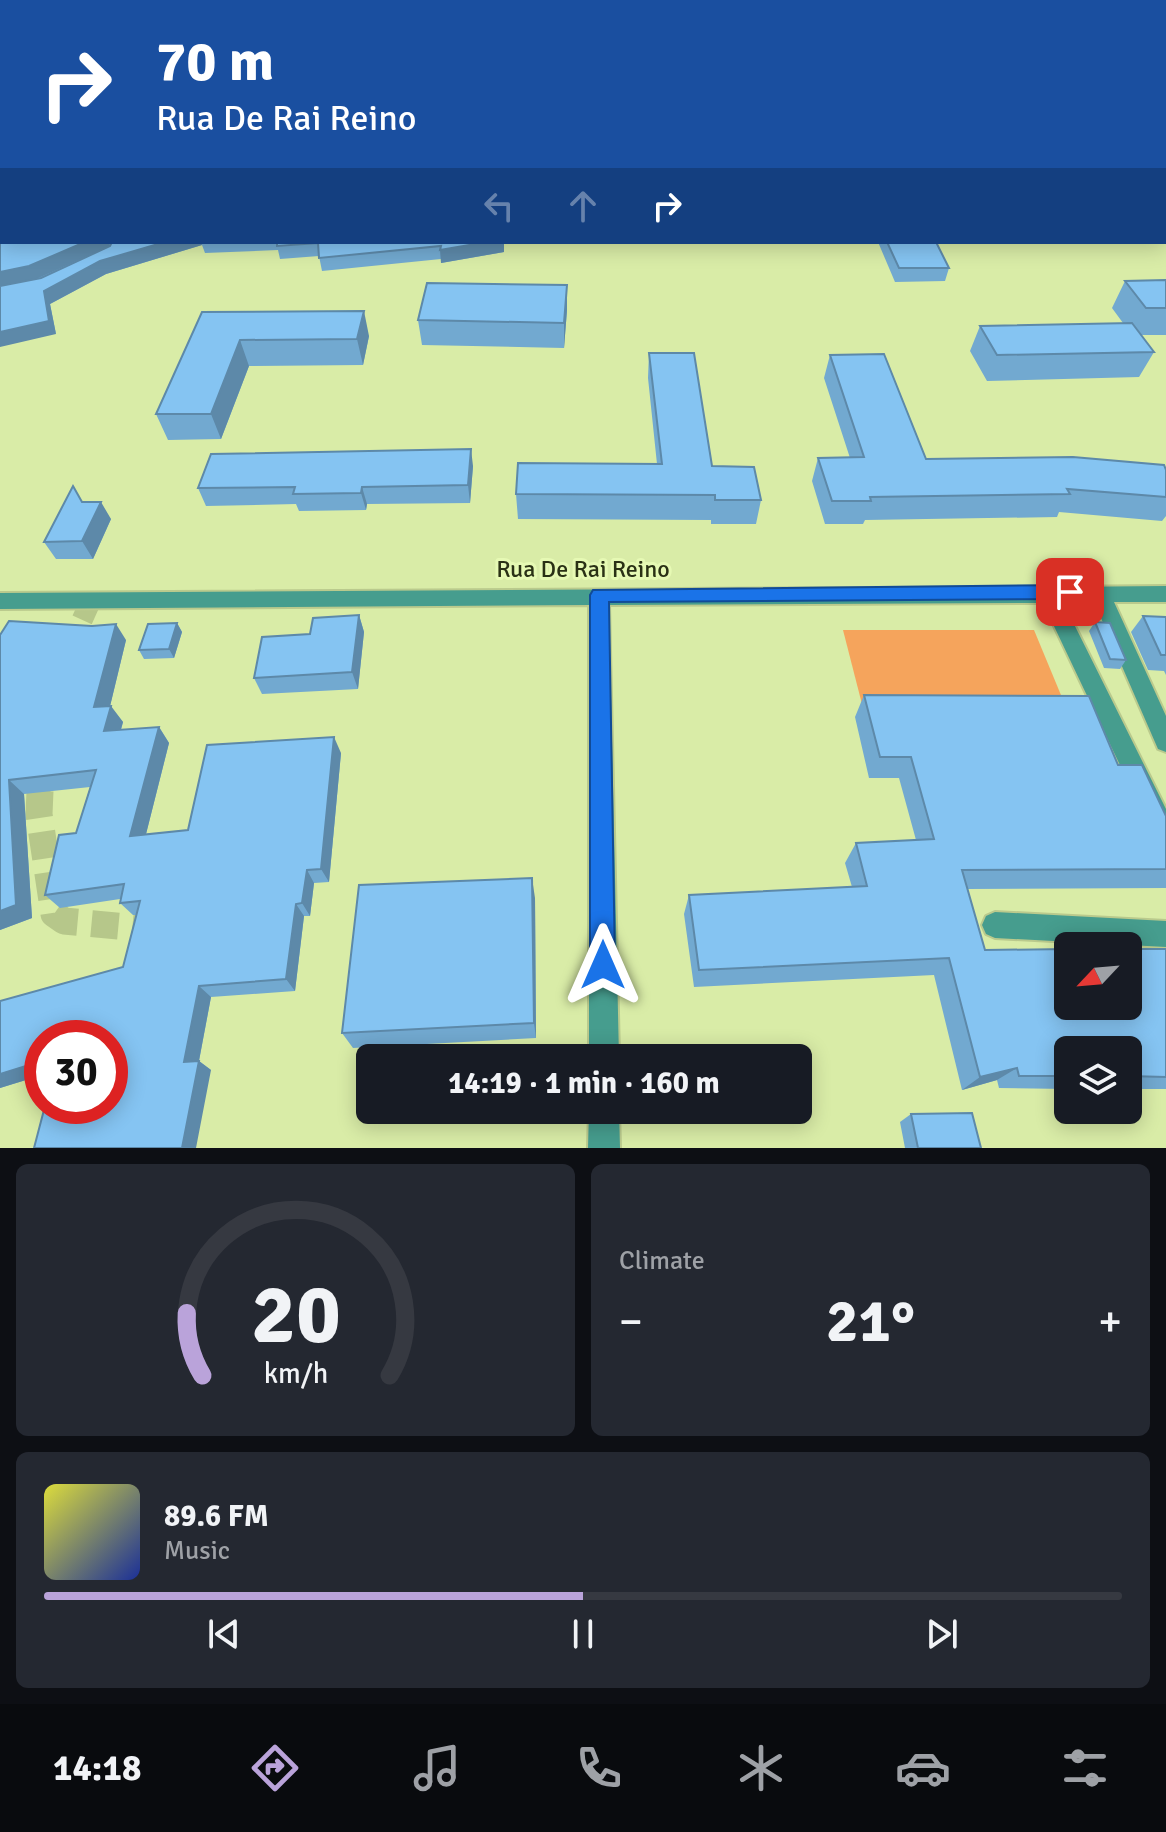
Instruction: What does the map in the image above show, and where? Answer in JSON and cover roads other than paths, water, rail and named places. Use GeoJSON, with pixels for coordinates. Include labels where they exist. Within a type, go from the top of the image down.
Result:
{"type":"FeatureCollection","features":[{"type":"Feature","properties":{"kind":"street","name":"Rua De Rai Reino"},"geometry":{"type":"LineString","coordinates":[[0,601],[1048,592],[1166,594]]}},
{"type":"Feature","properties":{"kind":"street"},"geometry":{"type":"LineString","coordinates":[[1048,592],[1166,835]]}},
{"type":"Feature","properties":{"kind":"street"},"geometry":{"type":"LineString","coordinates":[[1100,593],[1166,742]]}},
{"type":"Feature","properties":{"kind":"street"},"geometry":{"type":"LineString","coordinates":[[599,595],[604,1044]]}},
{"type":"Feature","properties":{"kind":"street"},"geometry":{"type":"LineString","coordinates":[[995,925],[1166,934]]}},
{"type":"Feature","properties":{"kind":"street"},"geometry":{"type":"LineString","coordinates":[[604,1124],[604,1148]]}},
{"type":"Feature","properties":{"kind":"tunnel"},"geometry":{"type":"LineString","coordinates":[[69,649],[92,598]]}},
{"type":"Feature","properties":{"kind":"tunnel"},"geometry":{"type":"LineString","coordinates":[[40,793],[41,768]]}},
{"type":"Feature","properties":{"kind":"tunnel"},"geometry":{"type":"LineString","coordinates":[[40,791],[39,814],[54,914],[64,921],[160,930]]}}]}
